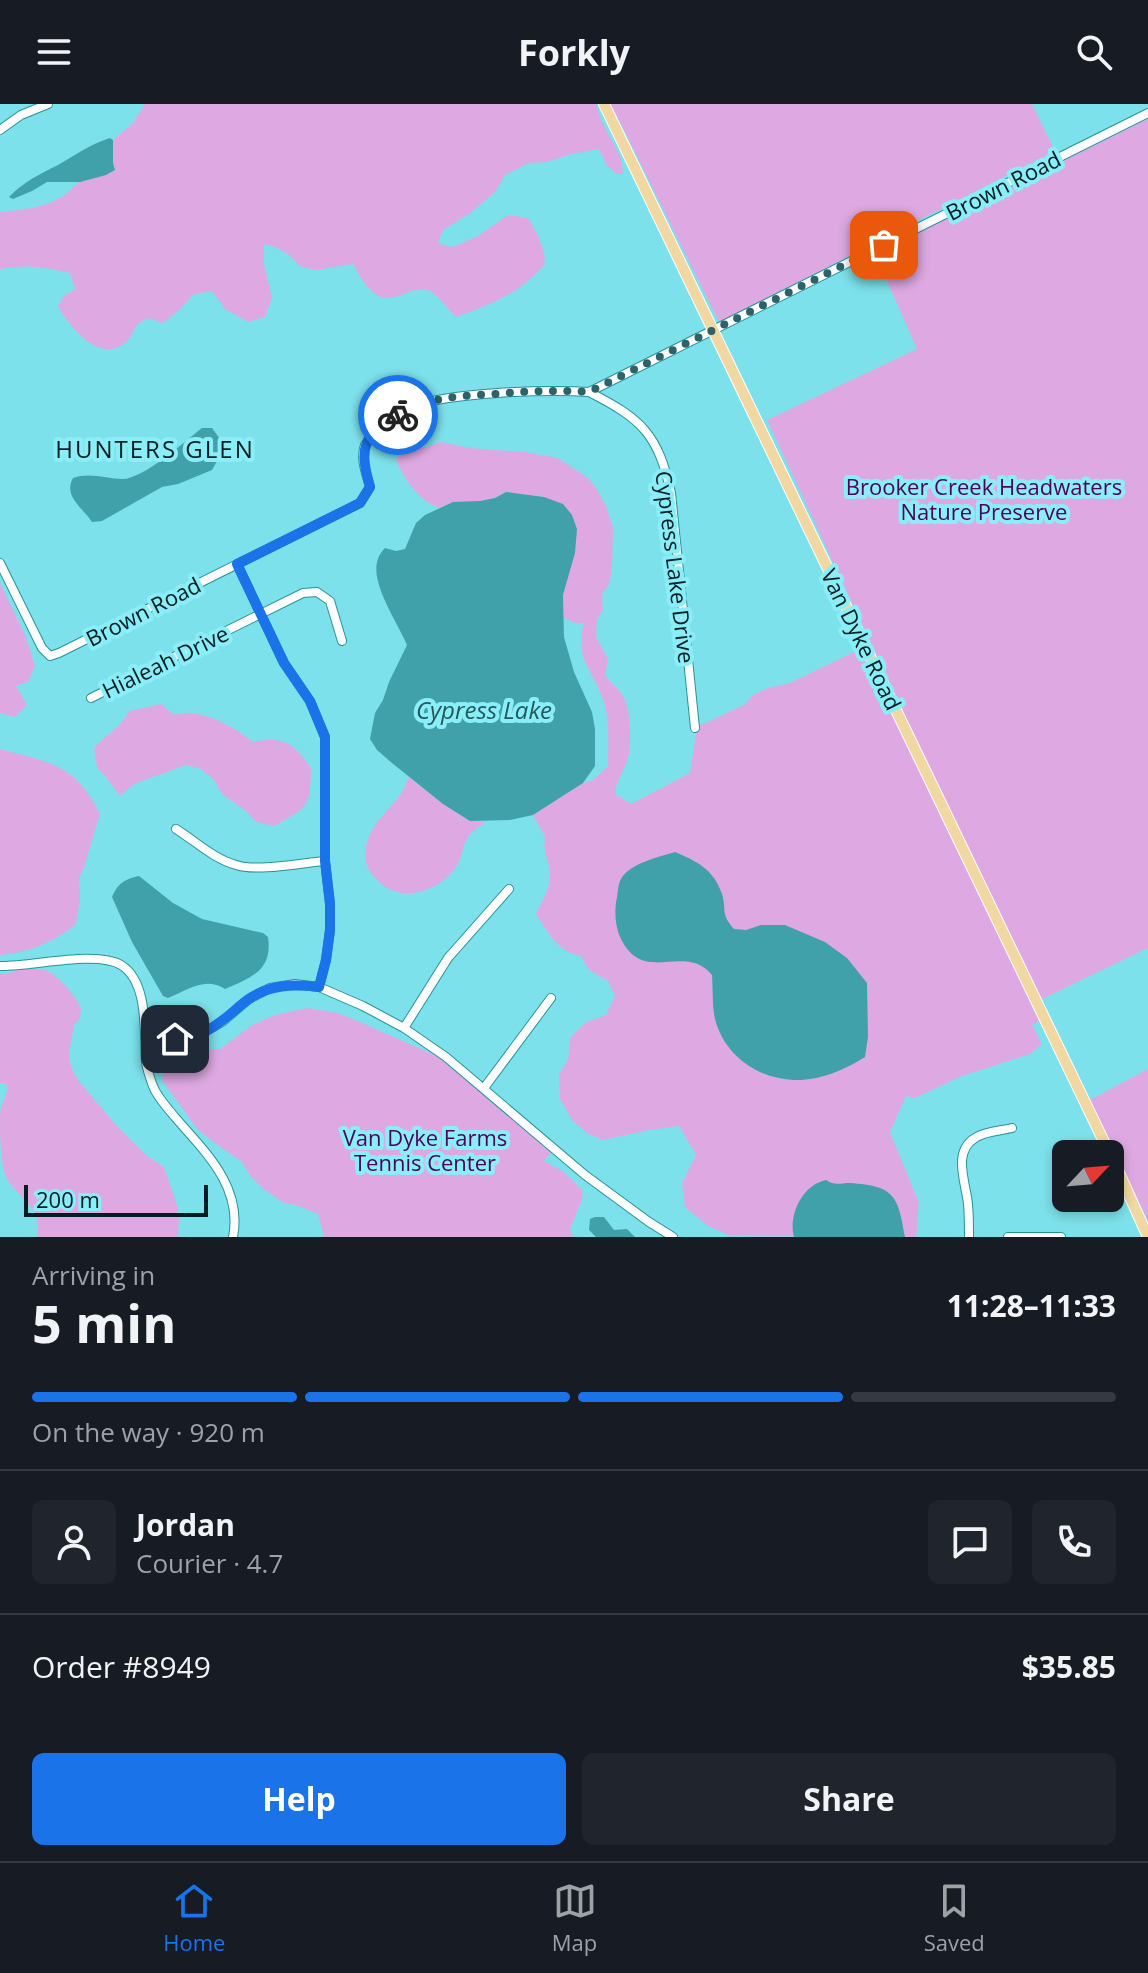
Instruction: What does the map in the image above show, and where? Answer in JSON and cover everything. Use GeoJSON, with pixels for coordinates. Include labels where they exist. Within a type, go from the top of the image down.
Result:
{"type":"FeatureCollection","features":[{"type":"Feature","properties":{"kind":"main road","name":"Van Dyke Road"},"geometry":{"type":"LineString","coordinates":[[604,104],[1103,1140]]}},
{"type":"Feature","properties":{"kind":"main road","name":"Van Dyke Road"},"geometry":{"type":"LineString","coordinates":[[1124,1182],[1148,1227]]}},
{"type":"Feature","properties":{"kind":"main road","name":"Van Dyke Road"},"geometry":{"type":"LineString","coordinates":[[1124,1184],[1148,1237]]}},
{"type":"Feature","properties":{"kind":"street"},"geometry":{"type":"LineString","coordinates":[[0,130],[21,115],[48,104]]}},
{"type":"Feature","properties":{"kind":"street","name":"Brown Road"},"geometry":{"type":"LineString","coordinates":[[0,563],[42,648],[50,656],[59,653],[360,503],[370,487],[363,460],[366,444],[381,425],[404,411],[429,401],[456,396],[555,389],[589,392],[1148,113]]}},
{"type":"Feature","properties":{"kind":"street","name":"Cypress Lake Drive"},"geometry":{"type":"LineString","coordinates":[[589,392],[621,409],[645,429],[655,442],[666,469],[695,728]]}},
{"type":"Feature","properties":{"kind":"street"},"geometry":{"type":"LineString","coordinates":[[237,564],[284,663],[310,701],[325,737],[325,861],[330,930],[319,987]]}},
{"type":"Feature","properties":{"kind":"street","name":"Hialeah Drive"},"geometry":{"type":"LineString","coordinates":[[91,698],[303,593],[317,592],[330,601],[342,641]]}},
{"type":"Feature","properties":{"kind":"street"},"geometry":{"type":"LineString","coordinates":[[176,829],[220,859],[238,866],[325,861]]}},
{"type":"Feature","properties":{"kind":"street"},"geometry":{"type":"LineString","coordinates":[[404,1028],[448,958],[509,889]]}},
{"type":"Feature","properties":{"kind":"street"},"geometry":{"type":"LineString","coordinates":[[0,966],[100,959],[120,964],[132,974],[139,988],[146,1066],[154,1089],[218,1167],[229,1188],[234,1210],[233,1237]]}},
{"type":"Feature","properties":{"kind":"street"},"geometry":{"type":"LineString","coordinates":[[146,1042],[203,1033],[222,1022],[249,999],[270,988],[295,984],[319,987],[404,1028],[446,1057],[585,1175],[673,1237]]}},
{"type":"Feature","properties":{"kind":"street"},"geometry":{"type":"LineString","coordinates":[[484,1088],[551,998]]}},
{"type":"Feature","properties":{"kind":"street"},"geometry":{"type":"LineString","coordinates":[[969,1237],[968,1203],[961,1164],[963,1151],[968,1142],[978,1135],[1012,1128]]}},
{"type":"Feature","properties":{"kind":"street"},"geometry":{"type":"LineString","coordinates":[[1008,1237],[1061,1237]]}},
{"type":"Feature","properties":{"kind":"green space"},"geometry":{"type":"Polygon","coordinates":[[[145,104],[596,104],[621,158],[623,174],[616,174],[606,164],[599,149],[547,162],[529,163],[505,175],[495,192],[469,214],[443,230],[438,243],[452,247],[478,236],[508,215],[528,218],[540,240],[545,264],[515,290],[493,303],[456,317],[436,295],[426,290],[384,298],[369,289],[353,264],[316,270],[301,267],[288,254],[264,244],[264,264],[272,298],[265,317],[248,322],[225,309],[212,291],[194,294],[163,323],[148,318],[137,325],[127,341],[117,348],[107,349],[87,341],[58,306],[64,296],[75,289],[70,273],[35,267],[0,269],[0,212],[49,203],[82,181],[115,170],[113,140],[133,123],[145,104]]]}},
{"type":"Feature","properties":{"kind":"green space"},"geometry":{"type":"Polygon","coordinates":[[[608,104],[1032,104],[1055,151],[880,240],[881,243],[865,248],[719,322],[617,116],[608,104]]]}},
{"type":"Feature","properties":{"kind":"green space","name":"Brooker Creek Headwaters Nature Preserve"},"geometry":{"type":"Polygon","coordinates":[[[1148,119],[1148,948],[1040,1000],[870,648],[872,646],[767,420],[917,349],[875,254],[1148,119]]]}},
{"type":"Feature","properties":{"kind":"green space"},"geometry":{"type":"Polygon","coordinates":[[[441,442],[558,458],[588,478],[606,506],[613,527],[612,569],[609,584],[602,594],[603,610],[597,619],[596,637],[608,659],[605,675],[622,694],[627,708],[629,751],[615,794],[631,804],[690,773],[697,727],[744,705],[753,695],[790,683],[862,648],[1041,1020],[1032,1025],[1042,1044],[1030,1054],[962,1076],[915,1098],[906,1096],[890,1132],[919,1203],[916,1237],[731,1236],[708,1226],[685,1207],[682,1183],[696,1155],[679,1126],[603,1140],[588,1134],[572,1120],[560,1099],[559,1074],[568,1060],[570,1038],[586,1022],[606,1015],[615,996],[608,981],[589,970],[581,956],[560,946],[536,914],[550,876],[545,837],[533,815],[583,783],[593,780],[608,766],[606,710],[583,655],[581,635],[584,623],[564,618],[563,595],[567,575],[544,497],[506,492],[495,498],[453,502],[439,508],[431,504],[413,488],[396,460],[402,447],[427,447],[441,442]]]}},
{"type":"Feature","properties":{"kind":"green space"},"geometry":{"type":"Polygon","coordinates":[[[0,583],[26,637],[35,666],[28,682],[16,686],[27,705],[15,717],[0,713],[0,583]]]}},
{"type":"Feature","properties":{"kind":"green space"},"geometry":{"type":"Polygon","coordinates":[[[161,704],[173,714],[193,713],[217,720],[253,742],[273,740],[293,747],[311,768],[310,792],[305,805],[275,826],[256,822],[222,794],[214,780],[201,769],[186,765],[134,784],[120,796],[97,768],[94,748],[121,723],[129,711],[161,704]]]}},
{"type":"Feature","properties":{"kind":"green space"},"geometry":{"type":"Polygon","coordinates":[[[0,749],[47,762],[71,775],[91,797],[100,814],[79,879],[76,924],[41,946],[0,955],[0,749]]]}},
{"type":"Feature","properties":{"kind":"green space"},"geometry":{"type":"Polygon","coordinates":[[[409,777],[470,821],[486,821],[468,837],[449,876],[429,889],[407,893],[396,892],[376,879],[369,870],[365,855],[371,833],[401,794],[409,777]]]}},
{"type":"Feature","properties":{"kind":"green space"},"geometry":{"type":"Polygon","coordinates":[[[26,968],[53,974],[76,999],[81,1008],[80,1018],[74,1025],[69,1054],[71,1067],[78,1080],[116,1125],[147,1156],[164,1167],[177,1205],[178,1237],[37,1237],[37,1218],[6,1177],[0,1138],[1,1111],[8,1089],[5,1083],[0,1083],[0,973],[26,968]]]}},
{"type":"Feature","properties":{"kind":"green space","name":"Van Dyke Farms Tennis Center"},"geometry":{"type":"Polygon","coordinates":[[[308,1008],[353,1019],[448,1061],[552,1151],[544,1161],[564,1172],[583,1191],[570,1229],[573,1237],[324,1237],[318,1214],[284,1203],[265,1190],[241,1161],[197,1129],[162,1080],[165,1056],[177,1050],[220,1049],[252,1025],[275,1015],[308,1008]]]}},
{"type":"Feature","properties":{"kind":"green space"},"geometry":{"type":"Polygon","coordinates":[[[1148,1069],[1148,1220],[1124,1172],[1124,1140],[1108,1140],[1088,1101],[1148,1069]]]}},
{"type":"Feature","properties":{"kind":"water"},"geometry":{"type":"Polygon","coordinates":[[[110,138],[113,140],[115,170],[80,182],[47,182],[13,199],[9,197],[32,179],[110,138]]]}},
{"type":"Feature","properties":{"kind":"water"},"geometry":{"type":"Polygon","coordinates":[[[202,428],[212,428],[220,439],[221,454],[212,470],[162,487],[102,521],[92,522],[72,496],[73,478],[132,477],[164,458],[202,428]]]}},
{"type":"Feature","properties":{"kind":"water","name":"Cypress Lake"},"geometry":{"type":"Polygon","coordinates":[[[506,492],[544,497],[563,504],[572,515],[577,529],[575,553],[563,595],[564,637],[574,672],[592,712],[595,766],[583,783],[533,815],[510,820],[470,821],[443,804],[392,763],[370,739],[375,713],[407,645],[381,591],[376,568],[385,548],[396,551],[405,549],[416,523],[425,515],[453,502],[480,501],[506,492]]]}},
{"type":"Feature","properties":{"kind":"water"},"geometry":{"type":"Polygon","coordinates":[[[675,852],[697,863],[714,879],[722,894],[725,915],[734,929],[785,925],[825,942],[847,958],[867,983],[868,1037],[865,1057],[831,1074],[812,1079],[781,1079],[756,1070],[734,1054],[720,1032],[714,1014],[712,975],[707,970],[682,961],[649,962],[629,952],[616,924],[620,881],[625,873],[638,865],[675,852]]]}},
{"type":"Feature","properties":{"kind":"water"},"geometry":{"type":"Polygon","coordinates":[[[139,876],[173,903],[202,919],[263,933],[268,937],[269,948],[263,965],[251,976],[225,989],[203,984],[168,998],[163,996],[132,942],[112,897],[122,882],[139,876]]]}},
{"type":"Feature","properties":{"kind":"water"},"geometry":{"type":"Polygon","coordinates":[[[826,1180],[834,1184],[865,1184],[892,1196],[900,1212],[905,1237],[794,1237],[793,1223],[799,1201],[808,1189],[826,1180]]]}},
{"type":"Feature","properties":{"kind":"water"},"geometry":{"type":"Polygon","coordinates":[[[604,1217],[614,1230],[627,1229],[635,1237],[596,1237],[589,1230],[590,1219],[604,1217]]]}},
{"type":"Feature","properties":{"kind":"way so far"},"geometry":{"type":"LineString","coordinates":[[398,415],[429,401],[456,396],[555,389],[589,392],[884,245]]}},
{"type":"Feature","properties":{"kind":"district","name":"HUNTERS GLEN"},"geometry":{"type":"Point","coordinates":[155,448]}},
{"type":"Feature","properties":{"kind":"route"},"geometry":{"type":"LineString","coordinates":[[175,1039],[203,1033],[222,1022],[249,999],[270,988],[295,984],[319,987],[330,930],[325,861],[325,737],[310,701],[284,663],[237,564],[360,503],[370,487],[363,460],[366,444],[381,425],[398,415]]}}]}
